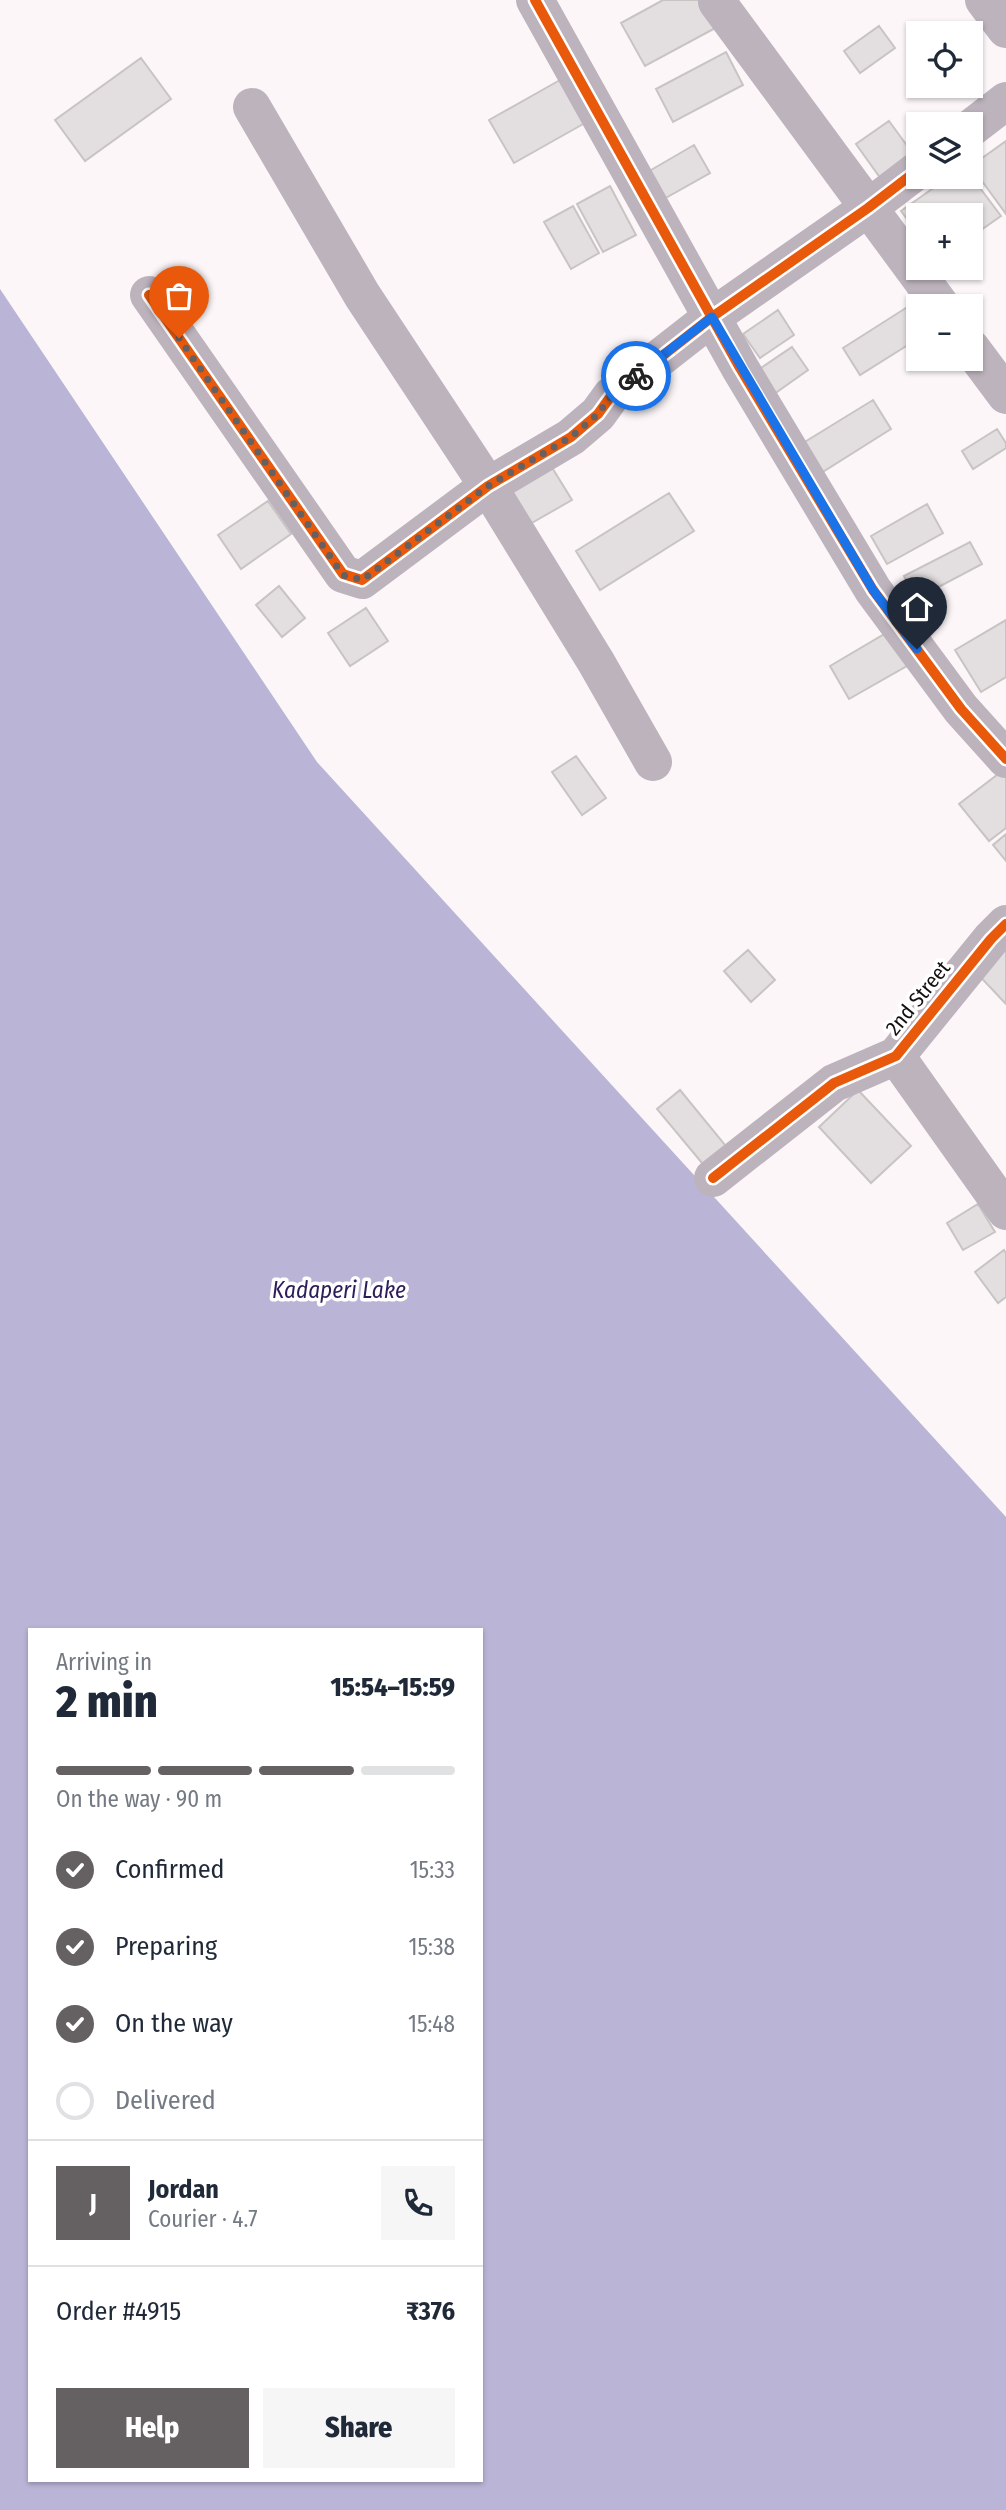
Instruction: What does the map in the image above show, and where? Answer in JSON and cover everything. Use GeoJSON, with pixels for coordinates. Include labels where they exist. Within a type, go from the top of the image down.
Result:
{"type":"FeatureCollection","features":[{"type":"Feature","properties":{"kind":"street"},"geometry":{"type":"LineString","coordinates":[[535,0],[712,317],[873,590],[961,709],[1006,759]]}},
{"type":"Feature","properties":{"kind":"street"},"geometry":{"type":"LineString","coordinates":[[984,0],[1006,29]]}},
{"type":"Feature","properties":{"kind":"street"},"geometry":{"type":"LineString","coordinates":[[717,2],[932,294]]}},
{"type":"Feature","properties":{"kind":"street"},"geometry":{"type":"LineString","coordinates":[[983,119],[1006,101]]}},
{"type":"Feature","properties":{"kind":"street"},"geometry":{"type":"LineString","coordinates":[[252,107],[362,295],[488,486],[596,662],[653,762]]}},
{"type":"Feature","properties":{"kind":"street"},"geometry":{"type":"LineString","coordinates":[[149,295],[343,575],[362,580],[488,486],[571,437],[598,414],[611,396],[712,317],[906,179]]}},
{"type":"Feature","properties":{"kind":"street"},"geometry":{"type":"LineString","coordinates":[[983,364],[1006,395]]}},
{"type":"Feature","properties":{"kind":"street","name":"2nd Street"},"geometry":{"type":"LineString","coordinates":[[713,1178],[834,1083],[896,1056],[1006,924]]}},
{"type":"Feature","properties":{"kind":"street"},"geometry":{"type":"LineString","coordinates":[[896,1056],[1006,1212]]}},
{"type":"Feature","properties":{"kind":"water","name":"Kadaperi Lake"},"geometry":{"type":"Polygon","coordinates":[[[0,289],[317,762],[1006,1517],[1006,2510],[0,2510],[0,289]]]}},
{"type":"Feature","properties":{"kind":"building"},"geometry":{"type":"Polygon","coordinates":[[[663,0],[704,0],[719,26],[645,66],[621,23],[663,0]]]}},
{"type":"Feature","properties":{"kind":"building"},"geometry":{"type":"Polygon","coordinates":[[[879,26],[895,48],[860,73],[844,51],[879,26]]]}},
{"type":"Feature","properties":{"kind":"building"},"geometry":{"type":"Polygon","coordinates":[[[726,52],[743,85],[673,122],[656,89],[726,52]]]}},
{"type":"Feature","properties":{"kind":"building"},"geometry":{"type":"Polygon","coordinates":[[[141,58],[171,99],[85,161],[55,120],[141,58]]]}},
{"type":"Feature","properties":{"kind":"building"},"geometry":{"type":"Polygon","coordinates":[[[560,80],[585,123],[514,163],[489,120],[560,80]]]}},
{"type":"Feature","properties":{"kind":"building"},"geometry":{"type":"Polygon","coordinates":[[[889,121],[906,144],[906,171],[886,186],[856,144],[889,121]]]}},
{"type":"Feature","properties":{"kind":"building"},"geometry":{"type":"Polygon","coordinates":[[[1006,141],[1006,214],[983,182],[983,157],[1006,141]]]}},
{"type":"Feature","properties":{"kind":"building"},"geometry":{"type":"Polygon","coordinates":[[[694,145],[710,173],[655,204],[639,177],[694,145]]]}},
{"type":"Feature","properties":{"kind":"building"},"geometry":{"type":"Polygon","coordinates":[[[610,186],[636,235],[603,252],[577,204],[610,186]]]}},
{"type":"Feature","properties":{"kind":"building"},"geometry":{"type":"Polygon","coordinates":[[[932,189],[981,189],[1001,216],[983,229],[983,203],[912,203],[932,189]]]}},
{"type":"Feature","properties":{"kind":"building"},"geometry":{"type":"Polygon","coordinates":[[[573,206],[599,253],[571,269],[544,222],[573,206]]]}},
{"type":"Feature","properties":{"kind":"building"},"geometry":{"type":"Polygon","coordinates":[[[906,308],[906,346],[860,375],[843,348],[906,308]]]}},
{"type":"Feature","properties":{"kind":"building"},"geometry":{"type":"Polygon","coordinates":[[[778,310],[794,335],[760,358],[743,334],[778,310]]]}},
{"type":"Feature","properties":{"kind":"building"},"geometry":{"type":"Polygon","coordinates":[[[792,347],[808,370],[774,394],[758,370],[792,347]]]}},
{"type":"Feature","properties":{"kind":"building"},"geometry":{"type":"Polygon","coordinates":[[[873,400],[891,429],[821,473],[803,443],[873,400]]]}},
{"type":"Feature","properties":{"kind":"building"},"geometry":{"type":"Polygon","coordinates":[[[997,429],[1006,443],[1006,448],[973,469],[962,451],[997,429]]]}},
{"type":"Feature","properties":{"kind":"building"},"geometry":{"type":"Polygon","coordinates":[[[548,461],[572,500],[530,524],[506,485],[548,461]]]}},
{"type":"Feature","properties":{"kind":"building"},"geometry":{"type":"Polygon","coordinates":[[[669,493],[694,531],[600,590],[576,551],[669,493]]]}},
{"type":"Feature","properties":{"kind":"building"},"geometry":{"type":"Polygon","coordinates":[[[268,501],[291,534],[241,569],[218,535],[268,501]]]}},
{"type":"Feature","properties":{"kind":"building"},"geometry":{"type":"Polygon","coordinates":[[[927,504],[943,533],[887,564],[871,536],[927,504]]]}},
{"type":"Feature","properties":{"kind":"building"},"geometry":{"type":"Polygon","coordinates":[[[970,542],[982,564],[916,599],[904,576],[970,542]]]}},
{"type":"Feature","properties":{"kind":"building"},"geometry":{"type":"Polygon","coordinates":[[[279,586],[305,618],[282,637],[256,605],[279,586]]]}},
{"type":"Feature","properties":{"kind":"building"},"geometry":{"type":"Polygon","coordinates":[[[366,608],[388,641],[350,666],[328,633],[366,608]]]}},
{"type":"Feature","properties":{"kind":"building"},"geometry":{"type":"Polygon","coordinates":[[[1006,620],[1006,677],[981,692],[955,650],[1006,620]]]}},
{"type":"Feature","properties":{"kind":"building"},"geometry":{"type":"Polygon","coordinates":[[[893,629],[912,663],[849,699],[830,666],[893,629]]]}},
{"type":"Feature","properties":{"kind":"building"},"geometry":{"type":"Polygon","coordinates":[[[576,756],[606,798],[582,815],[552,772],[576,756]]]}},
{"type":"Feature","properties":{"kind":"building"},"geometry":{"type":"Polygon","coordinates":[[[1006,768],[1006,828],[989,841],[959,804],[1006,768]]]}},
{"type":"Feature","properties":{"kind":"building"},"geometry":{"type":"Polygon","coordinates":[[[1006,834],[1006,861],[993,845],[1006,834]]]}},
{"type":"Feature","properties":{"kind":"building"},"geometry":{"type":"Polygon","coordinates":[[[1006,936],[1006,1004],[972,968],[1006,936]]]}},
{"type":"Feature","properties":{"kind":"building"},"geometry":{"type":"Polygon","coordinates":[[[748,950],[775,980],[751,1002],[724,971],[748,950]]]}},
{"type":"Feature","properties":{"kind":"building"},"geometry":{"type":"Polygon","coordinates":[[[680,1090],[730,1151],[707,1169],[657,1109],[680,1090]]]}},
{"type":"Feature","properties":{"kind":"building"},"geometry":{"type":"Polygon","coordinates":[[[858,1090],[911,1146],[871,1183],[819,1127],[858,1090]]]}},
{"type":"Feature","properties":{"kind":"building"},"geometry":{"type":"Polygon","coordinates":[[[978,1204],[995,1232],[963,1250],[947,1223],[978,1204]]]}},
{"type":"Feature","properties":{"kind":"building"},"geometry":{"type":"Polygon","coordinates":[[[1004,1250],[1006,1297],[998,1303],[975,1272],[1004,1250]]]}},
{"type":"Feature","properties":{"kind":"cycle path"},"geometry":{"type":"LineString","coordinates":[[535,0],[740,368],[873,590],[961,709],[1006,759]]}},
{"type":"Feature","properties":{"kind":"cycle path"},"geometry":{"type":"LineString","coordinates":[[149,295],[343,574],[362,580],[488,486],[571,437],[598,414],[611,396],[712,317],[906,179]]}},
{"type":"Feature","properties":{"kind":"cycle path"},"geometry":{"type":"LineString","coordinates":[[713,1178],[834,1083],[896,1056],[1006,924]]}},
{"type":"Feature","properties":{"kind":"way so far"},"geometry":{"type":"LineString","coordinates":[[179,338],[343,575],[362,580],[488,486],[571,437],[598,414],[611,396],[636,376]]}},
{"type":"Feature","properties":{"kind":"route"},"geometry":{"type":"LineString","coordinates":[[636,376],[712,317],[873,590],[917,649]]}}]}
